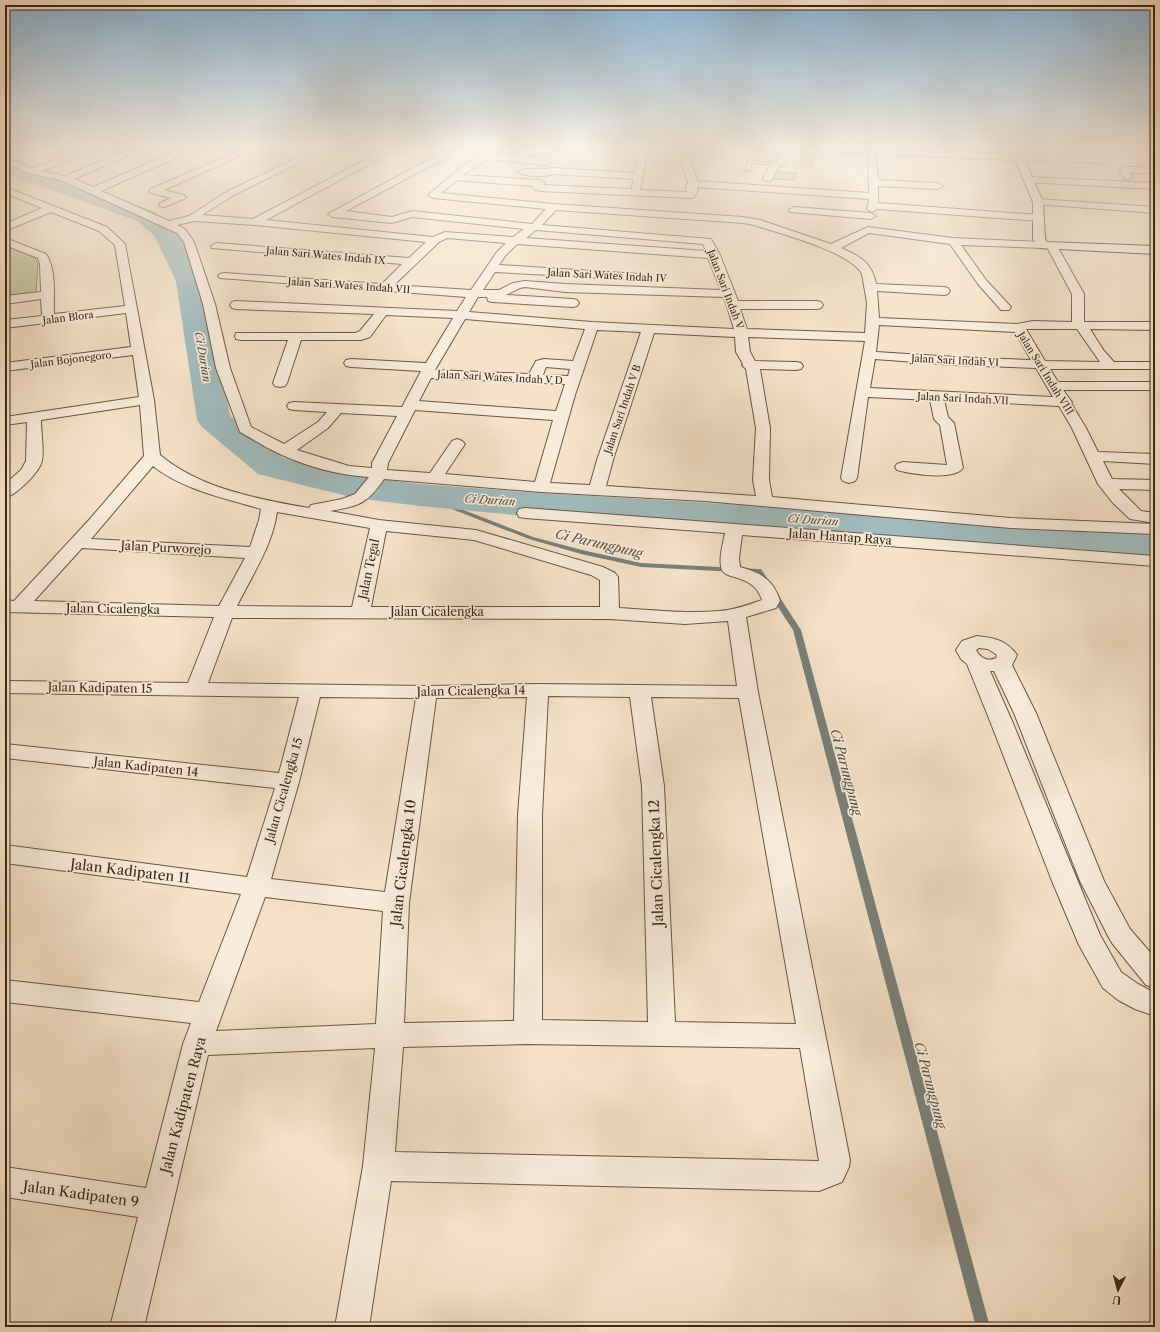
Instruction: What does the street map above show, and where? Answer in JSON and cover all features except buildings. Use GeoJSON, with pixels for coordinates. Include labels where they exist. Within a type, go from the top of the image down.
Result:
{"type":"FeatureCollection","features":[{"type":"Feature","properties":{"kind":"street"},"geometry":{"type":"LineString","coordinates":[[5,228],[44,211]]}},
{"type":"Feature","properties":{"kind":"street"},"geometry":{"type":"LineString","coordinates":[[55,211],[102,229],[120,244],[147,400],[152,457],[168,470],[209,489],[270,506],[379,525],[476,535],[597,571],[609,577],[610,613]]}},
{"type":"Feature","properties":{"kind":"street"},"geometry":{"type":"LineString","coordinates":[[139,211],[181,231],[189,242],[208,304],[223,368],[245,430],[285,451],[319,463],[348,471],[378,476],[705,496],[742,503],[764,502],[1011,523],[1155,525]]}},
{"type":"Feature","properties":{"kind":"street"},"geometry":{"type":"LineString","coordinates":[[194,218],[194,216],[202,211]]}},
{"type":"Feature","properties":{"kind":"street"},"geometry":{"type":"LineString","coordinates":[[255,222],[275,211]]}},
{"type":"Feature","properties":{"kind":"street"},"geometry":{"type":"LineString","coordinates":[[309,228],[338,211]]}},
{"type":"Feature","properties":{"kind":"street"},"geometry":{"type":"LineString","coordinates":[[307,512],[354,500],[378,476],[380,463],[429,371],[473,295],[501,254],[514,241],[534,227],[550,211]]}},
{"type":"Feature","properties":{"kind":"street"},"geometry":{"type":"LineString","coordinates":[[612,211],[632,211]]}},
{"type":"Feature","properties":{"kind":"street","name":"Jalan Sari Indah V"},"geometry":{"type":"LineString","coordinates":[[694,211],[698,226],[714,255],[719,282],[730,300],[741,332],[871,337]]}},
{"type":"Feature","properties":{"kind":"street"},"geometry":{"type":"LineString","coordinates":[[715,211],[832,248],[852,257],[865,268],[870,287],[873,321],[849,478]]}},
{"type":"Feature","properties":{"kind":"street"},"geometry":{"type":"LineString","coordinates":[[809,211],[871,216]]}},
{"type":"Feature","properties":{"kind":"street"},"geometry":{"type":"LineString","coordinates":[[868,230],[872,211]]}},
{"type":"Feature","properties":{"kind":"street"},"geometry":{"type":"LineString","coordinates":[[972,211],[1039,218]]}},
{"type":"Feature","properties":{"kind":"street"},"geometry":{"type":"LineString","coordinates":[[1039,211],[1039,239],[1047,245],[1078,294],[1078,325],[1111,366]]}},
{"type":"Feature","properties":{"kind":"street"},"geometry":{"type":"LineString","coordinates":[[335,213],[392,220],[399,218],[402,215],[412,214],[534,227],[707,240]]}},
{"type":"Feature","properties":{"kind":"street"},"geometry":{"type":"LineString","coordinates":[[168,224],[194,218],[440,238],[514,241],[714,255]]}},
{"type":"Feature","properties":{"kind":"street"},"geometry":{"type":"LineString","coordinates":[[384,287],[447,233],[414,229]]}},
{"type":"Feature","properties":{"kind":"street"},"geometry":{"type":"LineString","coordinates":[[832,248],[868,230],[953,241],[1155,250]]}},
{"type":"Feature","properties":{"kind":"street"},"geometry":{"type":"LineString","coordinates":[[5,241],[42,256],[46,264],[48,319]]}},
{"type":"Feature","properties":{"kind":"street"},"geometry":{"type":"LineString","coordinates":[[953,241],[982,282],[1005,307]]}},
{"type":"Feature","properties":{"kind":"street","name":"Jalan Sari Wates Indah IX"},"geometry":{"type":"LineString","coordinates":[[216,246],[413,262]]}},
{"type":"Feature","properties":{"kind":"street","name":"Jalan Sari Wates Indah IV"},"geometry":{"type":"LineString","coordinates":[[492,268],[652,278]]}},
{"type":"Feature","properties":{"kind":"street","name":"Jalan Sari Wates Indah VII"},"geometry":{"type":"LineString","coordinates":[[224,276],[384,287],[473,295]]}},
{"type":"Feature","properties":{"kind":"street"},"geometry":{"type":"LineString","coordinates":[[473,295],[501,293],[517,285],[525,284],[730,300],[817,305]]}},
{"type":"Feature","properties":{"kind":"street"},"geometry":{"type":"LineString","coordinates":[[870,287],[944,291]]}},
{"type":"Feature","properties":{"kind":"street"},"geometry":{"type":"LineString","coordinates":[[5,300],[47,295]]}},
{"type":"Feature","properties":{"kind":"street"},"geometry":{"type":"LineString","coordinates":[[473,295],[573,303]]}},
{"type":"Feature","properties":{"kind":"street"},"geometry":{"type":"LineString","coordinates":[[236,305],[462,315],[592,326],[741,332],[743,352],[749,365],[753,369],[763,428],[761,480],[764,502]]}},
{"type":"Feature","properties":{"kind":"street","name":"Jalan Blora"},"geometry":{"type":"LineString","coordinates":[[5,324],[131,309]]}},
{"type":"Feature","properties":{"kind":"street"},"geometry":{"type":"LineString","coordinates":[[242,336],[360,337],[366,334],[382,312]]}},
{"type":"Feature","properties":{"kind":"street","name":"Jalan Sari Indah VIII"},"geometry":{"type":"LineString","coordinates":[[873,321],[1019,328],[1065,402],[1106,484],[1119,500],[1136,515],[1155,525]]}},
{"type":"Feature","properties":{"kind":"street"},"geometry":{"type":"LineString","coordinates":[[1019,328],[1033,325],[1155,326]]}},
{"type":"Feature","properties":{"kind":"street"},"geometry":{"type":"LineString","coordinates":[[541,487],[573,380],[592,326]]}},
{"type":"Feature","properties":{"kind":"street","name":"Jalan Sari Indah V B"},"geometry":{"type":"LineString","coordinates":[[597,490],[604,460],[649,329]]}},
{"type":"Feature","properties":{"kind":"street"},"geometry":{"type":"LineString","coordinates":[[280,383],[296,336]]}},
{"type":"Feature","properties":{"kind":"street","name":"Jalan Bojonegoro"},"geometry":{"type":"LineString","coordinates":[[5,367],[138,350]]}},
{"type":"Feature","properties":{"kind":"street","name":"Jalan Sari Indah VI"},"geometry":{"type":"LineString","coordinates":[[869,355],[1042,365],[1149,366]]}},
{"type":"Feature","properties":{"kind":"street","name":"Jalan Sari Wates Indah V D"},"geometry":{"type":"LineString","coordinates":[[351,363],[429,371],[534,379],[573,380]]}},
{"type":"Feature","properties":{"kind":"street"},"geometry":{"type":"LineString","coordinates":[[534,379],[541,364],[544,363],[579,365]]}},
{"type":"Feature","properties":{"kind":"street"},"geometry":{"type":"LineString","coordinates":[[749,365],[796,366]]}},
{"type":"Feature","properties":{"kind":"street"},"geometry":{"type":"LineString","coordinates":[[1055,386],[1155,386]]}},
{"type":"Feature","properties":{"kind":"street","name":"Jalan Sari Indah VII"},"geometry":{"type":"LineString","coordinates":[[862,392],[1065,402]]}},
{"type":"Feature","properties":{"kind":"street"},"geometry":{"type":"LineString","coordinates":[[903,467],[942,470],[951,470],[955,468],[947,423],[941,419],[936,396]]}},
{"type":"Feature","properties":{"kind":"street"},"geometry":{"type":"LineString","coordinates":[[5,421],[147,400]]}},
{"type":"Feature","properties":{"kind":"street"},"geometry":{"type":"LineString","coordinates":[[294,406],[337,409],[409,409],[562,416]]}},
{"type":"Feature","properties":{"kind":"street"},"geometry":{"type":"LineString","coordinates":[[285,451],[323,425],[337,409]]}},
{"type":"Feature","properties":{"kind":"street"},"geometry":{"type":"LineString","coordinates":[[5,493],[27,473],[34,461],[34,417]]}},
{"type":"Feature","properties":{"kind":"street"},"geometry":{"type":"LineString","coordinates":[[436,479],[437,474],[457,444]]}},
{"type":"Feature","properties":{"kind":"street"},"geometry":{"type":"LineString","coordinates":[[1093,456],[1155,459]]}},
{"type":"Feature","properties":{"kind":"street"},"geometry":{"type":"LineString","coordinates":[[12,607],[78,542],[152,457]]}},
{"type":"Feature","properties":{"kind":"street"},"geometry":{"type":"LineString","coordinates":[[1106,484],[1155,485]]}},
{"type":"Feature","properties":{"kind":"street","name":"Jalan Cicalengka"},"geometry":{"type":"LineString","coordinates":[[12,607],[225,612],[610,613],[685,618],[720,617],[763,606],[769,604],[770,601],[766,588],[754,577],[731,564],[742,503]]}},
{"type":"Feature","properties":{"kind":"street"},"geometry":{"type":"LineString","coordinates":[[195,690],[225,612],[255,553],[269,520],[270,506]]}},
{"type":"Feature","properties":{"kind":"street","name":"Jalan Hantap Raya"},"geometry":{"type":"LineString","coordinates":[[525,513],[738,528],[1153,565]]}},
{"type":"Feature","properties":{"kind":"street","name":"Jalan Tegal"},"geometry":{"type":"LineString","coordinates":[[360,612],[379,525]]}},
{"type":"Feature","properties":{"kind":"street","name":"Jalan Purworejo"},"geometry":{"type":"LineString","coordinates":[[78,542],[255,553]]}},
{"type":"Feature","properties":{"kind":"street"},"geometry":{"type":"LineString","coordinates":[[378,1166],[819,1176],[832,1171],[835,1166],[835,1160],[748,692],[736,614]]}},
{"type":"Feature","properties":{"kind":"street"},"geometry":{"type":"LineString","coordinates":[[1155,977],[1121,936],[1092,881],[1025,712],[1002,664],[985,665],[975,662],[1001,721],[1088,938],[1112,980],[1128,992],[1155,1005]]}},
{"type":"Feature","properties":{"kind":"street","name":"Jalan Kadipaten 15"},"geometry":{"type":"LineString","coordinates":[[5,687],[195,690]]}},
{"type":"Feature","properties":{"kind":"street","name":"Jalan Cicalengka 14"},"geometry":{"type":"LineString","coordinates":[[195,690],[427,692],[538,690],[748,692]]}},
{"type":"Feature","properties":{"kind":"street"},"geometry":{"type":"LineString","coordinates":[[528,1032],[530,815],[538,690]]}},
{"type":"Feature","properties":{"kind":"street","name":"Jalan Cicalengka 15"},"geometry":{"type":"LineString","coordinates":[[256,887],[288,782],[311,691]]}},
{"type":"Feature","properties":{"kind":"street","name":"Jalan Cicalengka 10"},"geometry":{"type":"LineString","coordinates":[[352,1327],[378,1166],[389,1035],[396,903],[427,692]]}},
{"type":"Feature","properties":{"kind":"street","name":"Jalan Cicalengka 12"},"geometry":{"type":"LineString","coordinates":[[640,692],[653,786],[662,1034]]}},
{"type":"Feature","properties":{"kind":"street","name":"Jalan Kadipaten 14"},"geometry":{"type":"LineString","coordinates":[[5,751],[288,782]]}},
{"type":"Feature","properties":{"kind":"street","name":"Jalan Kadipaten 11"},"geometry":{"type":"LineString","coordinates":[[5,854],[256,887],[396,903]]}},
{"type":"Feature","properties":{"kind":"street"},"geometry":{"type":"LineString","coordinates":[[1064,881],[1092,881]]}},
{"type":"Feature","properties":{"kind":"street","name":"Jalan Kadipaten Raya"},"geometry":{"type":"LineString","coordinates":[[127,1327],[197,1044],[256,887]]}},
{"type":"Feature","properties":{"kind":"street"},"geometry":{"type":"LineString","coordinates":[[5,991],[208,1014]]}},
{"type":"Feature","properties":{"kind":"street"},"geometry":{"type":"LineString","coordinates":[[197,1044],[389,1035],[528,1032],[811,1036]]}},
{"type":"Feature","properties":{"kind":"street","name":"Jalan Kadipaten 9"},"geometry":{"type":"LineString","coordinates":[[5,1182],[157,1205]]}},
{"type":"Feature","properties":{"kind":"green space"},"geometry":{"type":"Polygon","coordinates":[[[5,245],[35,258],[38,264],[36,294],[5,298],[5,245]]]}},
{"type":"Feature","properties":{"kind":"waterway","name":"Ci Durian"},"geometry":{"type":"LineString","coordinates":[[131,211],[145,216],[165,231],[190,281],[214,420],[271,466],[355,487],[420,495],[525,504],[1060,536],[1155,544]]}},
{"type":"Feature","properties":{"kind":"waterway","name":"Ci Parungpung"},"geometry":{"type":"LineString","coordinates":[[420,495],[531,538],[581,552],[641,565],[758,571],[767,584]]}},
{"type":"Feature","properties":{"kind":"waterway","name":"Ci Parungpung"},"geometry":{"type":"LineString","coordinates":[[774,595],[797,630],[983,1327]]}}]}
